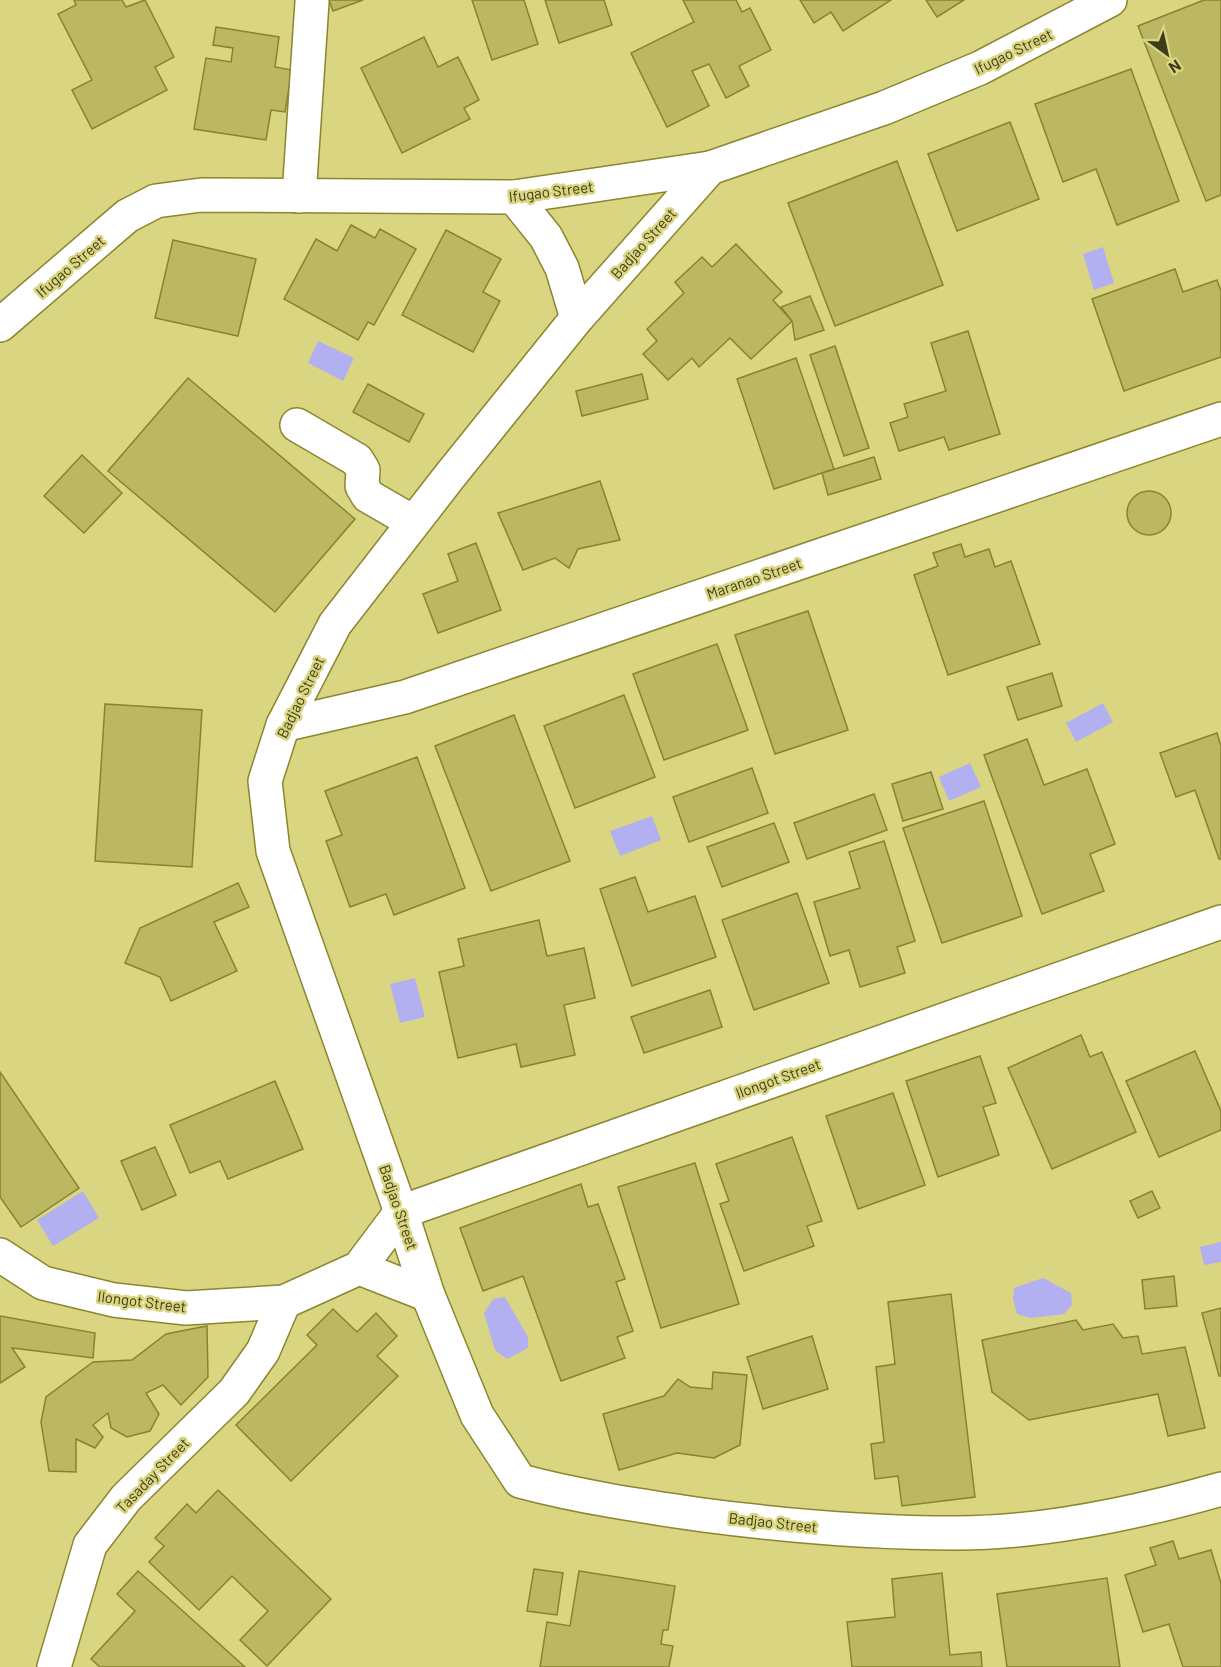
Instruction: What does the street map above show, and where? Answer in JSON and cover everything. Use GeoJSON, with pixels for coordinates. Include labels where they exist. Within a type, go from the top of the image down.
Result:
{"type":"FeatureCollection","features":[{"type":"Feature","properties":{"kind":"street","name":"Ifugao Street"},"geometry":{"type":"LineString","coordinates":[[0,326],[127,216],[156,201],[201,195],[514,197],[710,168],[905,99],[980,68],[1110,0]]}},
{"type":"Feature","properties":{"kind":"street"},"geometry":{"type":"LineString","coordinates":[[299,196],[312,2]]}},
{"type":"Feature","properties":{"kind":"street","name":"Badjao Street"},"geometry":{"type":"LineString","coordinates":[[710,168],[577,318],[413,522],[335,624],[284,725],[265,781],[273,851],[401,1212],[428,1295],[477,1416],[520,1482],[573,1495],[788,1526],[959,1533],[1066,1523],[1175,1502],[1221,1489]]}},
{"type":"Feature","properties":{"kind":"street"},"geometry":{"type":"LineString","coordinates":[[514,197],[546,237],[562,268],[577,318]]}},
{"type":"Feature","properties":{"kind":"street","name":"Maranao Street"},"geometry":{"type":"LineString","coordinates":[[284,725],[405,697],[1221,419]]}},
{"type":"Feature","properties":{"kind":"street"},"geometry":{"type":"LineString","coordinates":[[297,425],[357,460],[363,471],[362,486],[368,496],[413,522]]}},
{"type":"Feature","properties":{"kind":"street","name":"Ilongot Street"},"geometry":{"type":"LineString","coordinates":[[0,1255],[43,1283],[114,1300],[186,1308],[284,1302],[359,1268],[401,1212],[1221,922]]}},
{"type":"Feature","properties":{"kind":"street"},"geometry":{"type":"LineString","coordinates":[[359,1268],[428,1295]]}},
{"type":"Feature","properties":{"kind":"street","name":"Tasaday Street"},"geometry":{"type":"LineString","coordinates":[[54,1667],[90,1545],[126,1498],[234,1392],[263,1351],[284,1302]]}},
{"type":"Feature","properties":{"kind":"water"},"geometry":{"type":"Polygon","coordinates":[[[1103,247],[1114,283],[1094,290],[1083,254],[1103,247]]]}},
{"type":"Feature","properties":{"kind":"water"},"geometry":{"type":"Polygon","coordinates":[[[318,341],[354,358],[343,381],[308,363],[318,341]]]}},
{"type":"Feature","properties":{"kind":"water"},"geometry":{"type":"Polygon","coordinates":[[[1103,703],[1113,722],[1076,742],[1066,723],[1103,703]]]}},
{"type":"Feature","properties":{"kind":"water"},"geometry":{"type":"Polygon","coordinates":[[[970,763],[981,787],[949,801],[939,777],[970,763]]]}},
{"type":"Feature","properties":{"kind":"water"},"geometry":{"type":"Polygon","coordinates":[[[652,816],[661,840],[620,856],[610,831],[652,816]]]}},
{"type":"Feature","properties":{"kind":"water"},"geometry":{"type":"Polygon","coordinates":[[[415,978],[425,1017],[400,1023],[390,984],[415,978]]]}},
{"type":"Feature","properties":{"kind":"water"},"geometry":{"type":"Polygon","coordinates":[[[83,1191],[99,1218],[53,1246],[37,1220],[83,1191]]]}},
{"type":"Feature","properties":{"kind":"water"},"geometry":{"type":"Polygon","coordinates":[[[1221,1242],[1221,1262],[1204,1265],[1200,1247],[1221,1242]]]}},
{"type":"Feature","properties":{"kind":"water"},"geometry":{"type":"Polygon","coordinates":[[[1043,1278],[1071,1293],[1072,1305],[1064,1314],[1031,1318],[1017,1314],[1013,1299],[1014,1288],[1043,1278]]]}},
{"type":"Feature","properties":{"kind":"water"},"geometry":{"type":"Polygon","coordinates":[[[505,1297],[528,1337],[528,1348],[507,1359],[495,1350],[484,1313],[493,1299],[505,1297]]]}},
{"type":"Feature","properties":{"kind":"building"},"geometry":{"type":"Polygon","coordinates":[[[74,0],[122,0],[126,7],[145,0],[174,57],[155,67],[167,90],[92,129],[72,90],[92,80],[58,14],[76,5],[74,0]]]}},
{"type":"Feature","properties":{"kind":"building"},"geometry":{"type":"Polygon","coordinates":[[[329,0],[363,0],[333,11],[329,0]]]}},
{"type":"Feature","properties":{"kind":"building"},"geometry":{"type":"Polygon","coordinates":[[[472,0],[524,0],[538,44],[492,60],[472,0]]]}},
{"type":"Feature","properties":{"kind":"building"},"geometry":{"type":"Polygon","coordinates":[[[545,0],[604,0],[612,25],[559,43],[545,0]]]}},
{"type":"Feature","properties":{"kind":"building"},"geometry":{"type":"Polygon","coordinates":[[[683,0],[736,0],[742,12],[750,8],[771,50],[739,66],[749,86],[726,98],[709,64],[692,71],[709,106],[667,127],[631,53],[694,22],[683,0]]]}},
{"type":"Feature","properties":{"kind":"building"},"geometry":{"type":"Polygon","coordinates":[[[800,0],[891,0],[843,31],[831,12],[814,23],[800,0]]]}},
{"type":"Feature","properties":{"kind":"building"},"geometry":{"type":"Polygon","coordinates":[[[926,0],[964,0],[937,17],[926,0]]]}},
{"type":"Feature","properties":{"kind":"building"},"geometry":{"type":"Polygon","coordinates":[[[1204,0],[1221,0],[1221,195],[1206,201],[1138,26],[1204,0]]]}},
{"type":"Feature","properties":{"kind":"building"},"geometry":{"type":"Polygon","coordinates":[[[216,27],[279,37],[275,67],[292,70],[285,112],[271,110],[266,140],[194,129],[206,58],[231,62],[233,48],[213,45],[216,27]]]}},
{"type":"Feature","properties":{"kind":"building"},"geometry":{"type":"Polygon","coordinates":[[[424,37],[438,67],[458,57],[479,100],[464,108],[470,119],[402,153],[361,68],[424,37]]]}},
{"type":"Feature","properties":{"kind":"building"},"geometry":{"type":"Polygon","coordinates":[[[1131,69],[1179,201],[1117,225],[1096,169],[1063,182],[1035,104],[1131,69]]]}},
{"type":"Feature","properties":{"kind":"building"},"geometry":{"type":"Polygon","coordinates":[[[1010,122],[1039,199],[957,231],[928,154],[1010,122]]]}},
{"type":"Feature","properties":{"kind":"building"},"geometry":{"type":"Polygon","coordinates":[[[897,161],[943,285],[835,326],[788,203],[897,161]]]}},
{"type":"Feature","properties":{"kind":"building"},"geometry":{"type":"Polygon","coordinates":[[[351,225],[375,238],[380,229],[416,249],[374,325],[368,322],[358,340],[284,299],[316,239],[337,251],[351,225]]]}},
{"type":"Feature","properties":{"kind":"building"},"geometry":{"type":"Polygon","coordinates":[[[446,230],[501,259],[483,292],[500,301],[473,352],[402,315],[446,230]]]}},
{"type":"Feature","properties":{"kind":"building"},"geometry":{"type":"Polygon","coordinates":[[[173,240],[256,259],[238,336],[155,318],[173,240]]]}},
{"type":"Feature","properties":{"kind":"building"},"geometry":{"type":"Polygon","coordinates":[[[736,244],[782,292],[773,300],[792,321],[751,359],[730,338],[699,367],[692,358],[668,380],[643,354],[657,341],[647,329],[684,293],[675,282],[702,257],[712,267],[736,244]]]}},
{"type":"Feature","properties":{"kind":"building"},"geometry":{"type":"Polygon","coordinates":[[[1175,269],[1183,292],[1217,280],[1221,291],[1221,357],[1124,391],[1092,299],[1175,269]]]}},
{"type":"Feature","properties":{"kind":"building"},"geometry":{"type":"Polygon","coordinates":[[[810,296],[824,330],[795,340],[792,321],[781,307],[810,296]]]}},
{"type":"Feature","properties":{"kind":"building"},"geometry":{"type":"Polygon","coordinates":[[[968,331],[1000,434],[949,450],[944,437],[899,451],[890,423],[908,417],[904,404],[946,391],[931,343],[968,331]]]}},
{"type":"Feature","properties":{"kind":"building"},"geometry":{"type":"Polygon","coordinates":[[[835,346],[869,448],[844,456],[810,355],[835,346]]]}},
{"type":"Feature","properties":{"kind":"building"},"geometry":{"type":"Polygon","coordinates":[[[796,358],[834,469],[774,489],[737,379],[796,358]]]}},
{"type":"Feature","properties":{"kind":"building"},"geometry":{"type":"Polygon","coordinates":[[[642,374],[648,399],[582,416],[576,391],[642,374]]]}},
{"type":"Feature","properties":{"kind":"building"},"geometry":{"type":"Polygon","coordinates":[[[188,378],[355,519],[275,612],[108,471],[188,378]]]}},
{"type":"Feature","properties":{"kind":"building"},"geometry":{"type":"Polygon","coordinates":[[[368,384],[424,414],[409,442],[353,412],[368,384]]]}},
{"type":"Feature","properties":{"kind":"building"},"geometry":{"type":"Polygon","coordinates":[[[82,455],[122,493],[84,533],[44,496],[82,455]]]}},
{"type":"Feature","properties":{"kind":"building"},"geometry":{"type":"Polygon","coordinates":[[[874,457],[881,479],[828,495],[822,473],[874,457]]]}},
{"type":"Feature","properties":{"kind":"building"},"geometry":{"type":"Polygon","coordinates":[[[600,481],[620,540],[578,549],[569,568],[555,558],[523,570],[498,513],[600,481]]]}},
{"type":"Feature","properties":{"kind":"building"},"geometry":{"type":"Polygon","coordinates":[[[1149,491],[1164,498],[1171,513],[1164,528],[1149,535],[1134,528],[1127,513],[1134,498],[1149,491]]]}},
{"type":"Feature","properties":{"kind":"building"},"geometry":{"type":"Polygon","coordinates":[[[476,543],[501,610],[438,633],[423,594],[458,581],[448,554],[476,543]]]}},
{"type":"Feature","properties":{"kind":"building"},"geometry":{"type":"Polygon","coordinates":[[[961,544],[965,557],[989,549],[995,567],[1011,561],[1040,644],[948,675],[914,575],[938,566],[933,553],[961,544]]]}},
{"type":"Feature","properties":{"kind":"building"},"geometry":{"type":"Polygon","coordinates":[[[808,611],[848,730],[775,754],[735,635],[808,611]]]}},
{"type":"Feature","properties":{"kind":"building"},"geometry":{"type":"Polygon","coordinates":[[[717,644],[748,730],[664,760],[633,674],[717,644]]]}},
{"type":"Feature","properties":{"kind":"building"},"geometry":{"type":"Polygon","coordinates":[[[1052,673],[1062,706],[1018,720],[1007,687],[1052,673]]]}},
{"type":"Feature","properties":{"kind":"building"},"geometry":{"type":"Polygon","coordinates":[[[624,695],[655,777],[575,808],[544,726],[624,695]]]}},
{"type":"Feature","properties":{"kind":"building"},"geometry":{"type":"Polygon","coordinates":[[[105,704],[202,710],[192,867],[95,861],[105,704]]]}},
{"type":"Feature","properties":{"kind":"building"},"geometry":{"type":"Polygon","coordinates":[[[514,715],[570,861],[491,891],[435,746],[514,715]]]}},
{"type":"Feature","properties":{"kind":"building"},"geometry":{"type":"Polygon","coordinates":[[[1217,733],[1221,746],[1221,859],[1219,859],[1195,790],[1176,797],[1160,753],[1217,733]]]}},
{"type":"Feature","properties":{"kind":"building"},"geometry":{"type":"Polygon","coordinates":[[[1027,739],[1044,785],[1087,769],[1115,844],[1090,854],[1104,891],[1042,914],[984,755],[1027,739]]]}},
{"type":"Feature","properties":{"kind":"building"},"geometry":{"type":"Polygon","coordinates":[[[417,757],[465,888],[394,915],[386,894],[350,907],[326,841],[342,835],[325,791],[417,757]]]}},
{"type":"Feature","properties":{"kind":"building"},"geometry":{"type":"Polygon","coordinates":[[[752,768],[768,813],[689,842],[673,797],[752,768]]]}},
{"type":"Feature","properties":{"kind":"building"},"geometry":{"type":"Polygon","coordinates":[[[931,772],[943,809],[903,821],[892,784],[931,772]]]}},
{"type":"Feature","properties":{"kind":"building"},"geometry":{"type":"Polygon","coordinates":[[[874,794],[887,830],[807,859],[794,823],[874,794]]]}},
{"type":"Feature","properties":{"kind":"building"},"geometry":{"type":"Polygon","coordinates":[[[984,801],[1022,916],[942,943],[903,828],[984,801]]]}},
{"type":"Feature","properties":{"kind":"building"},"geometry":{"type":"Polygon","coordinates":[[[774,823],[789,862],[722,887],[707,847],[774,823]]]}},
{"type":"Feature","properties":{"kind":"building"},"geometry":{"type":"Polygon","coordinates":[[[884,841],[915,941],[897,947],[905,973],[860,987],[849,950],[830,956],[814,902],[860,888],[849,852],[884,841]]]}},
{"type":"Feature","properties":{"kind":"building"},"geometry":{"type":"Polygon","coordinates":[[[635,877],[648,912],[695,896],[716,957],[632,986],[600,889],[635,877]]]}},
{"type":"Feature","properties":{"kind":"building"},"geometry":{"type":"Polygon","coordinates":[[[238,883],[249,907],[214,922],[237,971],[171,1001],[160,977],[125,963],[140,928],[238,883]]]}},
{"type":"Feature","properties":{"kind":"building"},"geometry":{"type":"Polygon","coordinates":[[[797,893],[829,983],[754,1010],[722,920],[797,893]]]}},
{"type":"Feature","properties":{"kind":"building"},"geometry":{"type":"Polygon","coordinates":[[[539,920],[547,956],[584,948],[595,998],[564,1005],[575,1055],[521,1067],[516,1044],[458,1058],[439,972],[464,966],[458,939],[539,920]]]}},
{"type":"Feature","properties":{"kind":"building"},"geometry":{"type":"Polygon","coordinates":[[[710,990],[722,1027],[644,1053],[631,1017],[710,990]]]}},
{"type":"Feature","properties":{"kind":"building"},"geometry":{"type":"Polygon","coordinates":[[[1081,1035],[1090,1057],[1102,1052],[1136,1132],[1052,1169],[1008,1068],[1081,1035]]]}},
{"type":"Feature","properties":{"kind":"building"},"geometry":{"type":"Polygon","coordinates":[[[1195,1051],[1221,1111],[1221,1130],[1159,1157],[1126,1081],[1195,1051]]]}},
{"type":"Feature","properties":{"kind":"building"},"geometry":{"type":"Polygon","coordinates":[[[980,1056],[996,1103],[983,1107],[999,1155],[938,1177],[906,1081],[980,1056]]]}},
{"type":"Feature","properties":{"kind":"building"},"geometry":{"type":"Polygon","coordinates":[[[0,1072],[79,1188],[21,1227],[0,1197],[0,1072]]]}},
{"type":"Feature","properties":{"kind":"building"},"geometry":{"type":"Polygon","coordinates":[[[275,1081],[303,1149],[228,1179],[220,1161],[190,1173],[170,1125],[275,1081]]]}},
{"type":"Feature","properties":{"kind":"building"},"geometry":{"type":"Polygon","coordinates":[[[893,1093],[925,1185],[858,1209],[826,1116],[893,1093]]]}},
{"type":"Feature","properties":{"kind":"building"},"geometry":{"type":"Polygon","coordinates":[[[792,1137],[822,1221],[807,1226],[814,1246],[744,1271],[720,1204],[729,1201],[716,1164],[792,1137]]]}},
{"type":"Feature","properties":{"kind":"building"},"geometry":{"type":"Polygon","coordinates":[[[155,1147],[176,1195],[142,1210],[121,1161],[155,1147]]]}},
{"type":"Feature","properties":{"kind":"building"},"geometry":{"type":"Polygon","coordinates":[[[695,1163],[739,1304],[661,1328],[618,1187],[695,1163]]]}},
{"type":"Feature","properties":{"kind":"building"},"geometry":{"type":"Polygon","coordinates":[[[581,1184],[588,1207],[598,1204],[625,1279],[616,1282],[633,1331],[617,1337],[625,1358],[561,1381],[523,1276],[483,1291],[460,1228],[581,1184]]]}},
{"type":"Feature","properties":{"kind":"building"},"geometry":{"type":"Polygon","coordinates":[[[1152,1191],[1160,1208],[1138,1218],[1130,1201],[1152,1191]]]}},
{"type":"Feature","properties":{"kind":"building"},"geometry":{"type":"Polygon","coordinates":[[[1174,1276],[1177,1306],[1145,1309],[1142,1280],[1174,1276]]]}},
{"type":"Feature","properties":{"kind":"building"},"geometry":{"type":"Polygon","coordinates":[[[951,1294],[975,1497],[902,1506],[898,1476],[875,1479],[871,1444],[884,1442],[876,1367],[895,1364],[888,1302],[951,1294]]]}},
{"type":"Feature","properties":{"kind":"building"},"geometry":{"type":"Polygon","coordinates":[[[1221,1308],[1221,1376],[1219,1376],[1202,1313],[1221,1308]]]}},
{"type":"Feature","properties":{"kind":"building"},"geometry":{"type":"Polygon","coordinates":[[[333,1309],[357,1332],[376,1313],[397,1336],[377,1356],[398,1376],[291,1481],[236,1425],[317,1345],[307,1335],[333,1309]]]}},
{"type":"Feature","properties":{"kind":"building"},"geometry":{"type":"Polygon","coordinates":[[[0,1316],[95,1333],[93,1358],[12,1348],[25,1367],[0,1383],[0,1316]]]}},
{"type":"Feature","properties":{"kind":"building"},"geometry":{"type":"Polygon","coordinates":[[[1076,1320],[1083,1330],[1113,1324],[1123,1338],[1138,1336],[1142,1354],[1185,1347],[1205,1428],[1168,1436],[1158,1394],[1029,1420],[992,1392],[982,1340],[1076,1320]]]}},
{"type":"Feature","properties":{"kind":"building"},"geometry":{"type":"Polygon","coordinates":[[[207,1326],[208,1377],[181,1405],[163,1385],[146,1393],[159,1414],[150,1431],[127,1437],[111,1428],[108,1413],[93,1425],[103,1437],[95,1448],[76,1439],[76,1472],[49,1471],[41,1422],[46,1397],[93,1362],[132,1360],[166,1334],[207,1326]]]}},
{"type":"Feature","properties":{"kind":"building"},"geometry":{"type":"Polygon","coordinates":[[[812,1336],[828,1389],[763,1409],[747,1357],[812,1336]]]}},
{"type":"Feature","properties":{"kind":"building"},"geometry":{"type":"Polygon","coordinates":[[[713,1372],[747,1375],[740,1445],[714,1458],[677,1453],[619,1470],[603,1414],[664,1396],[678,1379],[690,1387],[712,1389],[713,1372]]]}},
{"type":"Feature","properties":{"kind":"building"},"geometry":{"type":"Polygon","coordinates":[[[218,1490],[331,1599],[267,1666],[240,1640],[268,1611],[232,1576],[199,1610],[149,1562],[164,1546],[155,1538],[187,1504],[196,1513],[218,1490]]]}},
{"type":"Feature","properties":{"kind":"building"},"geometry":{"type":"Polygon","coordinates":[[[1173,1541],[1179,1559],[1211,1550],[1221,1583],[1221,1667],[1183,1667],[1169,1624],[1143,1632],[1125,1575],[1156,1565],[1150,1548],[1173,1541]]]}},
{"type":"Feature","properties":{"kind":"building"},"geometry":{"type":"Polygon","coordinates":[[[534,1569],[563,1573],[557,1615],[527,1611],[534,1569]]]}},
{"type":"Feature","properties":{"kind":"building"},"geometry":{"type":"Polygon","coordinates":[[[138,1571],[245,1667],[100,1667],[91,1659],[135,1611],[117,1594],[138,1571]]]}},
{"type":"Feature","properties":{"kind":"building"},"geometry":{"type":"Polygon","coordinates":[[[579,1571],[675,1586],[668,1630],[663,1630],[661,1644],[673,1646],[669,1667],[540,1667],[547,1622],[570,1626],[579,1571]]]}},
{"type":"Feature","properties":{"kind":"building"},"geometry":{"type":"Polygon","coordinates":[[[942,1573],[950,1655],[981,1652],[982,1667],[852,1667],[847,1622],[895,1617],[892,1579],[942,1573]]]}},
{"type":"Feature","properties":{"kind":"building"},"geometry":{"type":"Polygon","coordinates":[[[1107,1578],[1120,1667],[1007,1667],[997,1594],[1107,1578]]]}}]}
